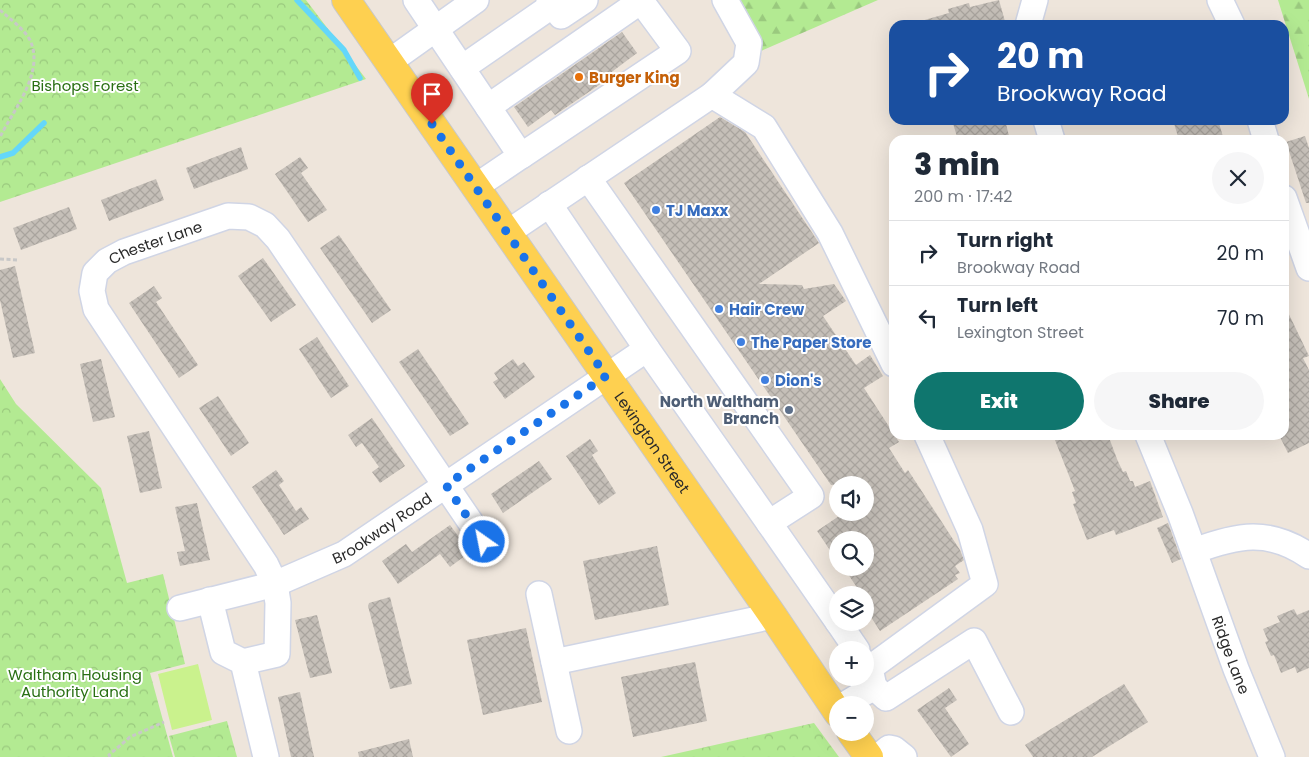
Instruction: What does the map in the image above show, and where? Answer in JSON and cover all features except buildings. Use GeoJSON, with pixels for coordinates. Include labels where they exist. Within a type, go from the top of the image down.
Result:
{"type":"FeatureCollection","features":[{"type":"Feature","properties":{"kind":"main road","name":"Lexington Street"},"geometry":{"type":"LineString","coordinates":[[346,0],[829,696]]}},
{"type":"Feature","properties":{"kind":"main road"},"geometry":{"type":"LineString","coordinates":[[857,741],[869,757]]}},
{"type":"Feature","properties":{"kind":"street"},"geometry":{"type":"LineString","coordinates":[[416,0],[521,156]]}},
{"type":"Feature","properties":{"kind":"street"},"geometry":{"type":"LineString","coordinates":[[389,62],[476,0]]}},
{"type":"Feature","properties":{"kind":"street"},"geometry":{"type":"LineString","coordinates":[[462,68],[551,3],[561,16],[585,0]]}},
{"type":"Feature","properties":{"kind":"street"},"geometry":{"type":"LineString","coordinates":[[507,233],[712,95],[746,63],[749,44],[725,0]]}},
{"type":"Feature","properties":{"kind":"street"},"geometry":{"type":"LineString","coordinates":[[1029,20],[1035,0]]}},
{"type":"Feature","properties":{"kind":"street"},"geometry":{"type":"LineString","coordinates":[[1220,0],[1230,20]]}},
{"type":"Feature","properties":{"kind":"street"},"geometry":{"type":"LineString","coordinates":[[476,187],[678,51],[641,2],[488,107]]}},
{"type":"Feature","properties":{"kind":"street"},"geometry":{"type":"LineString","coordinates":[[712,95],[764,127],[830,233],[889,354]]}},
{"type":"Feature","properties":{"kind":"street"},"geometry":{"type":"LineString","coordinates":[[588,178],[811,496],[769,523]]}},
{"type":"Feature","properties":{"kind":"street"},"geometry":{"type":"LineString","coordinates":[[549,204],[646,349],[829,609]]}},
{"type":"Feature","properties":{"kind":"street"},"geometry":{"type":"LineString","coordinates":[[1289,212],[1309,268]]}},
{"type":"Feature","properties":{"kind":"street","name":"Chester Lane"},"geometry":{"type":"LineString","coordinates":[[275,584],[251,540],[96,309],[92,291],[95,274],[107,261],[124,252],[228,216],[249,217],[265,225],[278,240],[484,542]]}},
{"type":"Feature","properties":{"kind":"street","name":"Brookway Road"},"geometry":{"type":"LineString","coordinates":[[180,608],[275,584],[344,554],[646,349]]}},
{"type":"Feature","properties":{"kind":"street"},"geometry":{"type":"LineString","coordinates":[[874,661],[985,584],[970,530],[929,440]]}},
{"type":"Feature","properties":{"kind":"street","name":"Ridge Lane"},"geometry":{"type":"LineString","coordinates":[[1150,440],[1194,551],[1232,660],[1272,757]]}},
{"type":"Feature","properties":{"kind":"street"},"geometry":{"type":"LineString","coordinates":[[1194,551],[1220,541],[1246,536],[1270,537],[1292,544],[1309,556]]}},
{"type":"Feature","properties":{"kind":"street"},"geometry":{"type":"LineString","coordinates":[[210,600],[223,652],[243,662],[277,654],[278,603],[275,584]]}},
{"type":"Feature","properties":{"kind":"street"},"geometry":{"type":"LineString","coordinates":[[539,594],[569,731]]}},
{"type":"Feature","properties":{"kind":"street"},"geometry":{"type":"LineString","coordinates":[[554,662],[773,616]]}},
{"type":"Feature","properties":{"kind":"street"},"geometry":{"type":"LineString","coordinates":[[874,678],[886,698],[974,641],[1012,712]]}},
{"type":"Feature","properties":{"kind":"street"},"geometry":{"type":"LineString","coordinates":[[243,662],[266,757]]}},
{"type":"Feature","properties":{"kind":"street"},"geometry":{"type":"LineString","coordinates":[[878,757],[889,748],[894,749],[904,757]]}},
{"type":"Feature","properties":{"kind":"path"},"geometry":{"type":"LineString","coordinates":[[0,10],[19,26],[29,40],[35,58],[32,75],[0,137]]}},
{"type":"Feature","properties":{"kind":"path"},"geometry":{"type":"LineString","coordinates":[[0,259],[19,260]]}},
{"type":"Feature","properties":{"kind":"path"},"geometry":{"type":"LineString","coordinates":[[105,757],[109,756],[130,737],[164,722]]}},
{"type":"Feature","properties":{"kind":"green space","name":"Bishops Forest"},"geometry":{"type":"Polygon","coordinates":[[[0,0],[306,0],[366,79],[0,202],[0,0]]]}},
{"type":"Feature","properties":{"kind":"green space"},"geometry":{"type":"Polygon","coordinates":[[[732,0],[878,0],[761,51],[732,0]]]}},
{"type":"Feature","properties":{"kind":"green space"},"geometry":{"type":"Polygon","coordinates":[[[1278,0],[1309,0],[1309,99],[1289,35],[1289,20],[1284,20],[1278,0]]]}},
{"type":"Feature","properties":{"kind":"green space","name":"Waltham Housing Authority Land"},"geometry":{"type":"Polygon","coordinates":[[[0,379],[16,404],[101,488],[127,583],[163,574],[185,664],[150,673],[173,757],[0,757],[0,379]]]}},
{"type":"Feature","properties":{"kind":"green space"},"geometry":{"type":"Polygon","coordinates":[[[198,664],[212,720],[172,730],[158,674],[198,664]]]}},
{"type":"Feature","properties":{"kind":"green space"},"geometry":{"type":"Polygon","coordinates":[[[227,721],[237,757],[175,757],[169,736],[227,721]]]}},
{"type":"Feature","properties":{"kind":"green space"},"geometry":{"type":"Polygon","coordinates":[[[814,723],[839,757],[661,757],[814,723]]]}},
{"type":"Feature","properties":{"kind":"waterway"},"geometry":{"type":"LineString","coordinates":[[297,0],[344,50],[360,78]]}},
{"type":"Feature","properties":{"kind":"waterway"},"geometry":{"type":"LineString","coordinates":[[0,157],[13,153],[44,123]]}},
{"type":"Feature","properties":{"kind":"place","name":"Burger King"},"geometry":{"type":"Point","coordinates":[579,77]}},
{"type":"Feature","properties":{"kind":"place","name":"TJ Maxx"},"geometry":{"type":"Point","coordinates":[656,210]}},
{"type":"Feature","properties":{"kind":"place","name":"Hair Crew"},"geometry":{"type":"Point","coordinates":[719,309]}},
{"type":"Feature","properties":{"kind":"place","name":"The Paper Store"},"geometry":{"type":"Point","coordinates":[741,342]}},
{"type":"Feature","properties":{"kind":"place","name":"Dion's"},"geometry":{"type":"Point","coordinates":[765,380]}},
{"type":"Feature","properties":{"kind":"place","name":"North Waltham Branch"},"geometry":{"type":"Point","coordinates":[789,410]}},
{"type":"Feature","properties":{"kind":"route"},"geometry":{"type":"LineString","coordinates":[[432,124],[606,376],[446,485],[484,542]]}}]}
